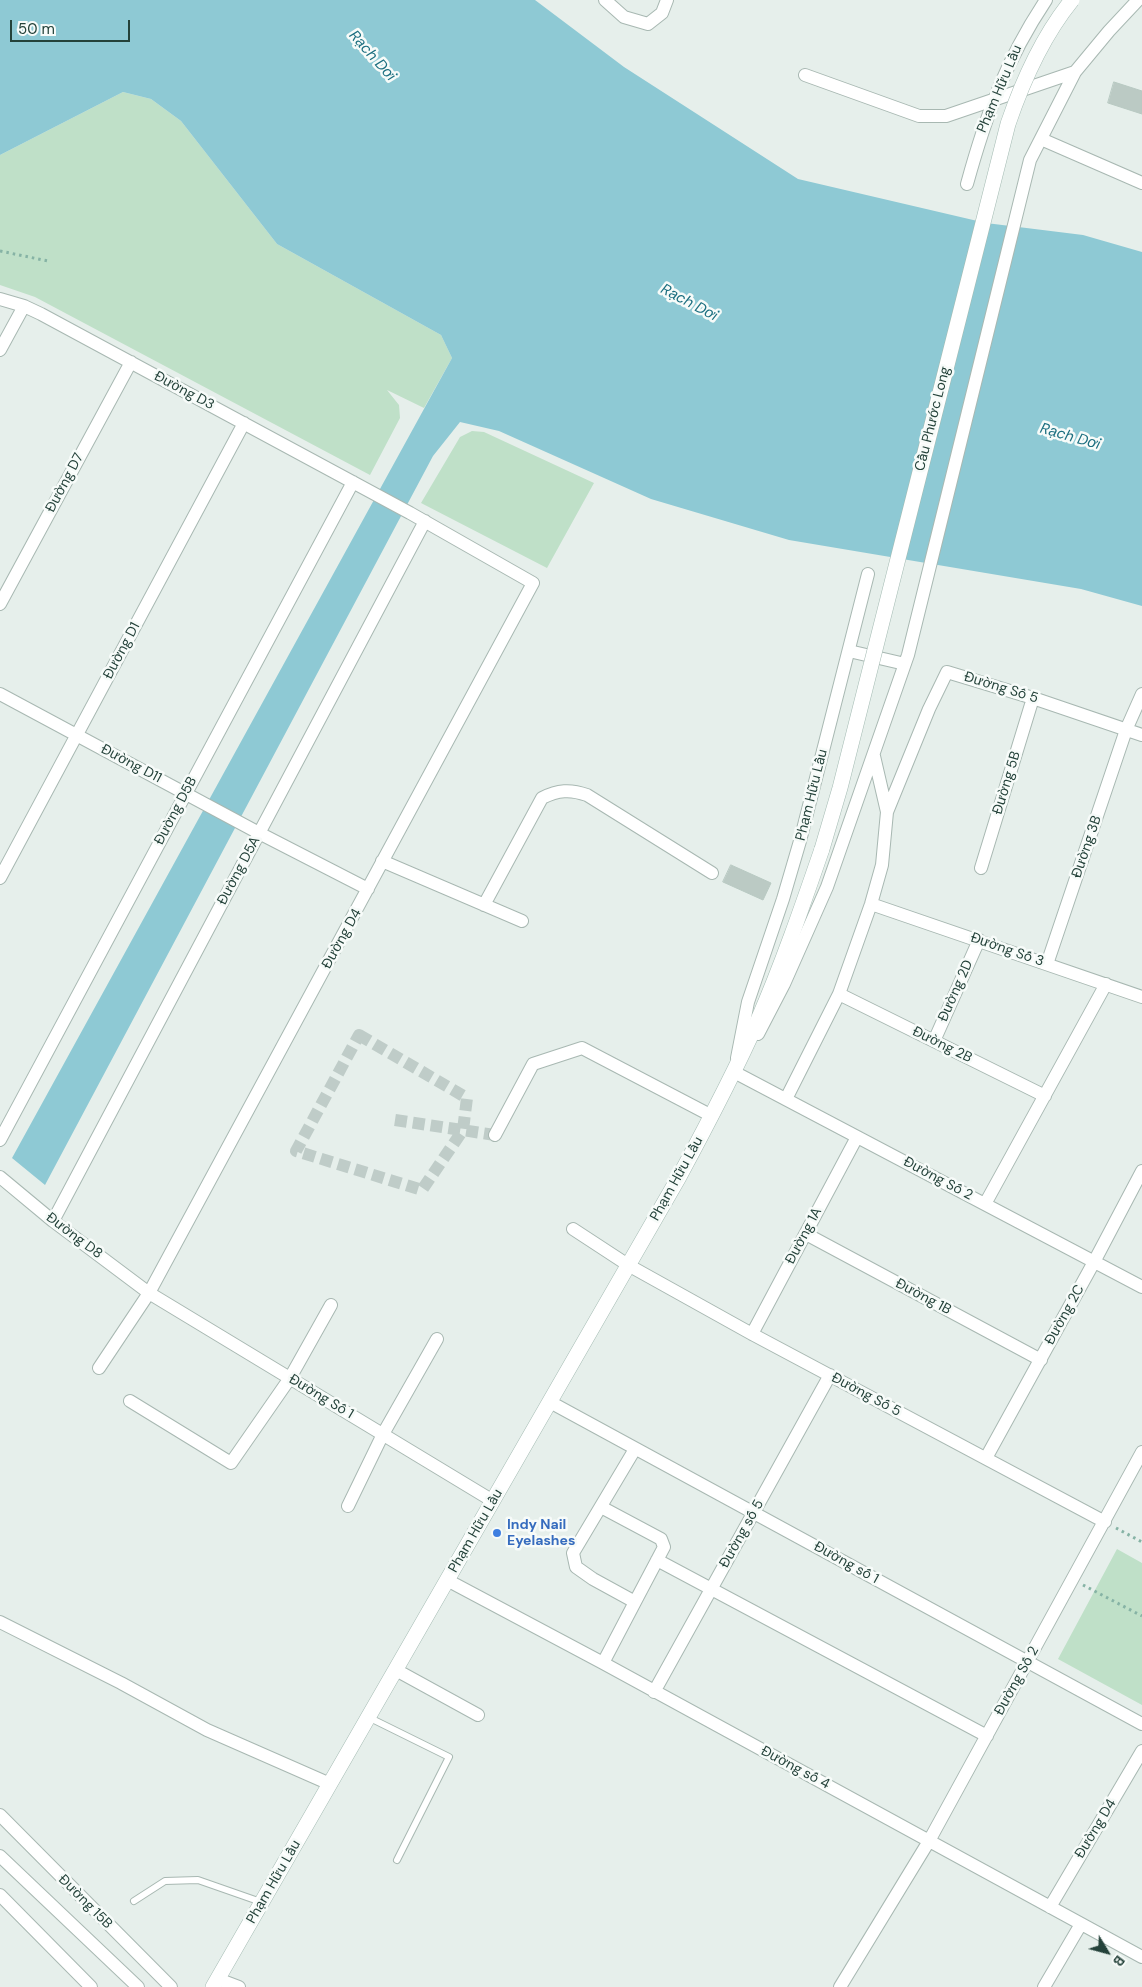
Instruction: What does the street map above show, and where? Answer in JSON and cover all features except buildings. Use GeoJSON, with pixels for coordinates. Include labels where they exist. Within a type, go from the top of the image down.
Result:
{"type":"FeatureCollection","features":[{"type":"Feature","properties":{"kind":"main road","name":"Cầu Phước Long"},"geometry":{"type":"LineString","coordinates":[[822,850],[1008,124],[1032,63],[1056,22],[1072,0]]}},
{"type":"Feature","properties":{"kind":"main road","name":"Phạm Hữu Lầu"},"geometry":{"type":"LineString","coordinates":[[216,1983],[712,1116],[734,1072],[781,965],[822,850]]}},
{"type":"Feature","properties":{"kind":"street"},"geometry":{"type":"LineString","coordinates":[[605,0],[624,17],[648,24],[662,13],[667,0]]}},
{"type":"Feature","properties":{"kind":"street","name":"Phạm Hữu Lầu"},"geometry":{"type":"LineString","coordinates":[[967,184],[993,100],[1017,47],[1046,0]]}},
{"type":"Feature","properties":{"kind":"street"},"geometry":{"type":"LineString","coordinates":[[849,651],[907,659],[1030,160],[1075,72],[1138,0]]}},
{"type":"Feature","properties":{"kind":"street"},"geometry":{"type":"LineString","coordinates":[[805,75],[919,116],[946,116],[1075,72]]}},
{"type":"Feature","properties":{"kind":"street"},"geometry":{"type":"LineString","coordinates":[[1041,140],[1142,183]]}},
{"type":"Feature","properties":{"kind":"street","name":"Đường D3"},"geometry":{"type":"LineString","coordinates":[[0,299],[24,306],[425,521]]}},
{"type":"Feature","properties":{"kind":"street"},"geometry":{"type":"LineString","coordinates":[[0,350],[24,306]]}},
{"type":"Feature","properties":{"kind":"street","name":"Đường D7"},"geometry":{"type":"LineString","coordinates":[[0,604],[131,362]]}},
{"type":"Feature","properties":{"kind":"street","name":"Đường D1"},"geometry":{"type":"LineString","coordinates":[[0,878],[244,423]]}},
{"type":"Feature","properties":{"kind":"street","name":"Đường D5B"},"geometry":{"type":"LineString","coordinates":[[0,1140],[191,796],[353,482]]}},
{"type":"Feature","properties":{"kind":"street","name":"Đường D4"},"geometry":{"type":"LineString","coordinates":[[99,1368],[149,1293],[532,584],[425,521]]}},
{"type":"Feature","properties":{"kind":"street","name":"Đường D5A"},"geometry":{"type":"LineString","coordinates":[[53,1221],[425,521]]}},
{"type":"Feature","properties":{"kind":"street","name":"Phạm Hữu Lầu"},"geometry":{"type":"LineString","coordinates":[[734,1072],[748,1002],[783,899],[800,841],[868,574]]}},
{"type":"Feature","properties":{"kind":"street","name":"Phạm Hữu Lầu"},"geometry":{"type":"LineString","coordinates":[[734,1072],[762,1029],[827,887],[907,659]]}},
{"type":"Feature","properties":{"kind":"street","name":"Đường Số 5"},"geometry":{"type":"LineString","coordinates":[[888,812],[929,709],[947,672],[1033,698],[1142,736]]}},
{"type":"Feature","properties":{"kind":"street","name":"Đường D11"},"geometry":{"type":"LineString","coordinates":[[0,694],[240,823],[368,889]]}},
{"type":"Feature","properties":{"kind":"street","name":"Đường 3B"},"geometry":{"type":"LineString","coordinates":[[1047,964],[1126,730],[1142,694]]}},
{"type":"Feature","properties":{"kind":"street","name":"Đường 5B"},"geometry":{"type":"LineString","coordinates":[[980,868],[1033,698]]}},
{"type":"Feature","properties":{"kind":"street"},"geometry":{"type":"LineString","coordinates":[[786,1099],[839,994],[871,904],[882,865],[888,812],[874,754]]}},
{"type":"Feature","properties":{"kind":"street"},"geometry":{"type":"LineString","coordinates":[[484,905],[542,798],[552,792],[564,790],[576,791],[587,795],[712,873]]}},
{"type":"Feature","properties":{"kind":"street"},"geometry":{"type":"LineString","coordinates":[[382,861],[522,921]]}},
{"type":"Feature","properties":{"kind":"street","name":"Đường Số 3"},"geometry":{"type":"LineString","coordinates":[[871,904],[1142,997]]}},
{"type":"Feature","properties":{"kind":"street","name":"Đường 2D"},"geometry":{"type":"LineString","coordinates":[[934,1041],[979,940]]}},
{"type":"Feature","properties":{"kind":"street"},"geometry":{"type":"LineString","coordinates":[[986,1204],[1106,984]]}},
{"type":"Feature","properties":{"kind":"street","name":"Đường 2B"},"geometry":{"type":"LineString","coordinates":[[839,994],[1044,1096]]}},
{"type":"Feature","properties":{"kind":"street"},"geometry":{"type":"LineString","coordinates":[[495,1135],[533,1064],[582,1048],[712,1116]]}},
{"type":"Feature","properties":{"kind":"street","name":"Đường Số 2"},"geometry":{"type":"LineString","coordinates":[[734,1072],[1142,1287]]}},
{"type":"Feature","properties":{"kind":"street","name":"Đường 1A"},"geometry":{"type":"LineString","coordinates":[[752,1334],[857,1137]]}},
{"type":"Feature","properties":{"kind":"street","name":"Đường 2C"},"geometry":{"type":"LineString","coordinates":[[986,1458],[1041,1360],[1142,1171]]}},
{"type":"Feature","properties":{"kind":"street","name":"Đường D8"},"geometry":{"type":"LineString","coordinates":[[0,1177],[53,1221],[149,1293]]}},
{"type":"Feature","properties":{"kind":"street","name":"Đường Số 5"},"geometry":{"type":"LineString","coordinates":[[573,1229],[628,1265],[752,1334],[1105,1522]]}},
{"type":"Feature","properties":{"kind":"street","name":"Đường 1B"},"geometry":{"type":"LineString","coordinates":[[806,1234],[1041,1360]]}},
{"type":"Feature","properties":{"kind":"street","name":"Đường Số 1"},"geometry":{"type":"LineString","coordinates":[[149,1293],[493,1501]]}},
{"type":"Feature","properties":{"kind":"street"},"geometry":{"type":"LineString","coordinates":[[130,1401],[231,1463],[290,1378],[331,1305]]}},
{"type":"Feature","properties":{"kind":"street"},"geometry":{"type":"LineString","coordinates":[[348,1506],[383,1434],[437,1339]]}},
{"type":"Feature","properties":{"kind":"street","name":"Đường số 5"},"geometry":{"type":"LineString","coordinates":[[654,1692],[830,1375]]}},
{"type":"Feature","properties":{"kind":"street","name":"Đường số 1"},"geometry":{"type":"LineString","coordinates":[[550,1402],[1142,1724]]}},
{"type":"Feature","properties":{"kind":"street"},"geometry":{"type":"LineString","coordinates":[[635,1448],[574,1553],[576,1567],[593,1579],[636,1602]]}},
{"type":"Feature","properties":{"kind":"street"},"geometry":{"type":"LineString","coordinates":[[1105,1522],[1142,1452]]}},
{"type":"Feature","properties":{"kind":"street"},"geometry":{"type":"LineString","coordinates":[[601,1507],[661,1539],[664,1547],[602,1663]]}},
{"type":"Feature","properties":{"kind":"street","name":"Đường Số 2"},"geometry":{"type":"LineString","coordinates":[[840,1987],[929,1841],[1105,1522]]}},
{"type":"Feature","properties":{"kind":"street"},"geometry":{"type":"LineString","coordinates":[[657,1560],[987,1736]]}},
{"type":"Feature","properties":{"kind":"street","name":"Đường số 4"},"geometry":{"type":"LineString","coordinates":[[447,1580],[1142,1957]]}},
{"type":"Feature","properties":{"kind":"street"},"geometry":{"type":"LineString","coordinates":[[0,1622],[122,1683],[207,1730],[330,1784]]}},
{"type":"Feature","properties":{"kind":"street"},"geometry":{"type":"LineString","coordinates":[[396,1670],[478,1715]]}},
{"type":"Feature","properties":{"kind":"street","name":"Đường D4"},"geometry":{"type":"LineString","coordinates":[[1050,1907],[1142,1751]]}},
{"type":"Feature","properties":{"kind":"street","name":"Đường 15B"},"geometry":{"type":"LineString","coordinates":[[0,1816],[150,1968],[172,1987]]}},
{"type":"Feature","properties":{"kind":"street","name":"Đường 15B"},"geometry":{"type":"LineString","coordinates":[[0,1856],[138,1987]]}},
{"type":"Feature","properties":{"kind":"street"},"geometry":{"type":"LineString","coordinates":[[0,1896],[91,1987]]}},
{"type":"Feature","properties":{"kind":"street"},"geometry":{"type":"LineString","coordinates":[[1044,1987],[1081,1924]]}},
{"type":"Feature","properties":{"kind":"street"},"geometry":{"type":"LineString","coordinates":[[216,1983],[239,1987]]}},
{"type":"Feature","properties":{"kind":"lane"},"geometry":{"type":"LineString","coordinates":[[368,1717],[449,1757],[397,1860]]}},
{"type":"Feature","properties":{"kind":"lane"},"geometry":{"type":"LineString","coordinates":[[134,1901],[165,1881],[198,1880],[262,1902]]}},
{"type":"Feature","properties":{"kind":"path"},"geometry":{"type":"LineString","coordinates":[[0,251],[48,261]]}},
{"type":"Feature","properties":{"kind":"path"},"geometry":{"type":"LineString","coordinates":[[1105,1522],[1142,1542]]}},
{"type":"Feature","properties":{"kind":"path"},"geometry":{"type":"LineString","coordinates":[[1073,1579],[1142,1616]]}},
{"type":"Feature","properties":{"kind":"green space"},"geometry":{"type":"Polygon","coordinates":[[[123,92],[151,99],[181,121],[277,244],[441,335],[452,358],[424,408],[387,390],[399,405],[400,418],[370,475],[35,297],[0,285],[0,155],[123,92]]]}},
{"type":"Feature","properties":{"kind":"green space"},"geometry":{"type":"Polygon","coordinates":[[[472,431],[484,432],[594,483],[547,568],[421,503],[460,437],[472,431]]]}},
{"type":"Feature","properties":{"kind":"green space"},"geometry":{"type":"Polygon","coordinates":[[[1117,1549],[1142,1563],[1142,1705],[1058,1659],[1117,1549]]]}},
{"type":"Feature","properties":{"kind":"water","name":"Rạch Dơi"},"geometry":{"type":"Polygon","coordinates":[[[0,0],[535,0],[624,67],[798,179],[986,223],[1083,235],[1142,252],[1142,606],[1081,589],[789,540],[651,499],[499,431],[460,422],[433,456],[45,1185],[12,1158],[452,358],[441,335],[277,244],[181,121],[151,99],[123,92],[0,155],[0,0]]]}},
{"type":"Feature","properties":{"kind":"tunnel"},"geometry":{"type":"LineString","coordinates":[[359,1035],[467,1098],[463,1130],[422,1190],[296,1151],[359,1035]]}},
{"type":"Feature","properties":{"kind":"tunnel"},"geometry":{"type":"LineString","coordinates":[[395,1120],[495,1135]]}},
{"type":"Feature","properties":{"kind":"place","name":"Indy Nail Eyelashes"},"geometry":{"type":"Point","coordinates":[497,1533]}}]}
